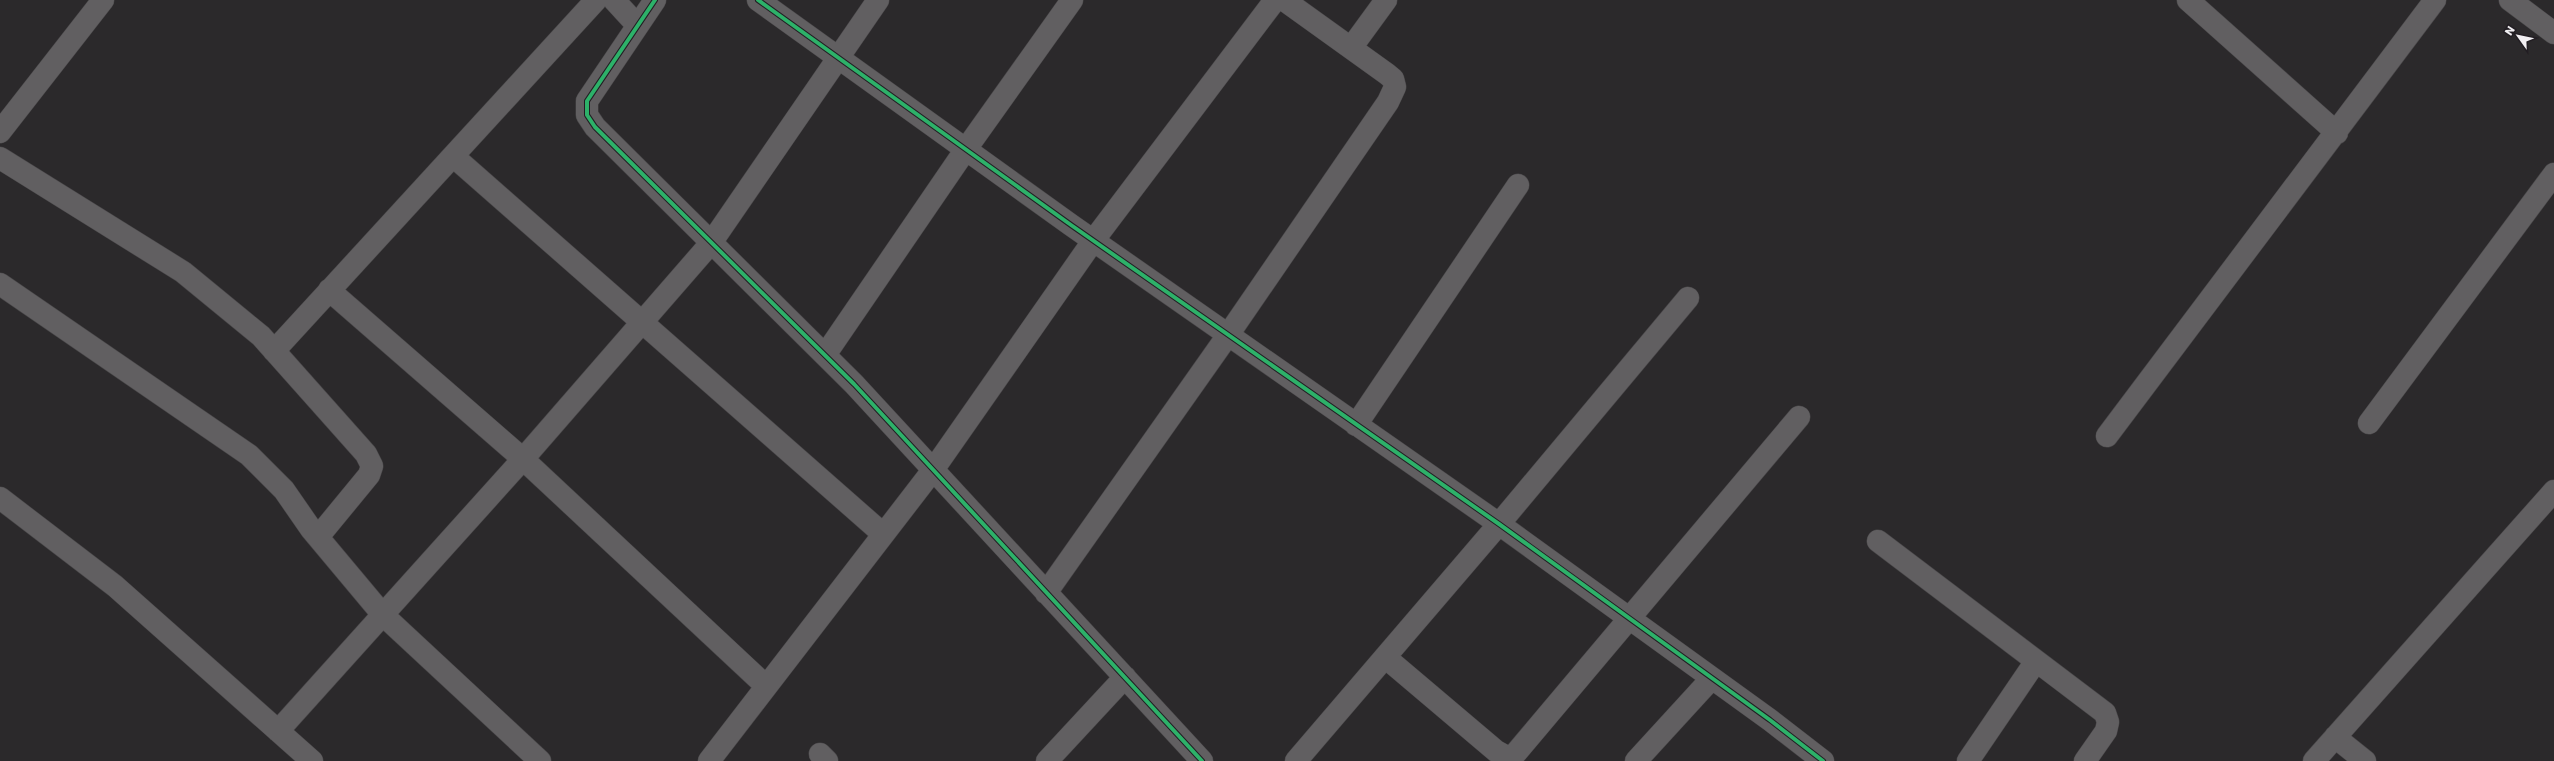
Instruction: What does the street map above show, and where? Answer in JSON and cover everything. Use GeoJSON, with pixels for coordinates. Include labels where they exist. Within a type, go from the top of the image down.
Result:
{"type":"FeatureCollection","features":[{"type":"Feature","properties":{"kind":"street"},"geometry":{"type":"LineString","coordinates":[[0,132],[103,0]]}},
{"type":"Feature","properties":{"kind":"street"},"geometry":{"type":"LineString","coordinates":[[274,351],[596,0]]}},
{"type":"Feature","properties":{"kind":"street"},"geometry":{"type":"LineString","coordinates":[[614,0],[637,25]]}},
{"type":"Feature","properties":{"kind":"street"},"geometry":{"type":"LineString","coordinates":[[656,0],[637,25],[587,101],[588,115],[594,128],[825,355],[1202,761]]}},
{"type":"Feature","properties":{"kind":"street"},"geometry":{"type":"LineString","coordinates":[[758,0],[840,57],[1093,240],[1499,524],[1712,678],[1823,761]]}},
{"type":"Feature","properties":{"kind":"street"},"geometry":{"type":"LineString","coordinates":[[278,731],[523,459],[711,243],[878,0]]}},
{"type":"Feature","properties":{"kind":"street"},"geometry":{"type":"LineString","coordinates":[[825,355],[966,149],[1072,0]]}},
{"type":"Feature","properties":{"kind":"street"},"geometry":{"type":"LineString","coordinates":[[709,761],[933,470],[1093,240],[1275,0]]}},
{"type":"Feature","properties":{"kind":"street"},"geometry":{"type":"LineString","coordinates":[[1046,593],[1228,335],[1388,102],[1395,86],[1393,79],[1387,74],[1284,0]]}},
{"type":"Feature","properties":{"kind":"street"},"geometry":{"type":"LineString","coordinates":[[1351,48],[1386,0]]}},
{"type":"Feature","properties":{"kind":"street"},"geometry":{"type":"LineString","coordinates":[[2188,0],[2337,133]]}},
{"type":"Feature","properties":{"kind":"street"},"geometry":{"type":"LineString","coordinates":[[2107,436],[2337,133],[2435,0]]}},
{"type":"Feature","properties":{"kind":"street"},"geometry":{"type":"LineString","coordinates":[[2510,0],[2554,33]]}},
{"type":"Feature","properties":{"kind":"street"},"geometry":{"type":"LineString","coordinates":[[453,156],[883,534]]}},
{"type":"Feature","properties":{"kind":"street"},"geometry":{"type":"LineString","coordinates":[[0,158],[182,272],[261,336],[366,454],[372,466],[370,475],[318,537]]}},
{"type":"Feature","properties":{"kind":"street"},"geometry":{"type":"LineString","coordinates":[[2369,423],[2554,174]]}},
{"type":"Feature","properties":{"kind":"street"},"geometry":{"type":"LineString","coordinates":[[1356,424],[1518,185]]}},
{"type":"Feature","properties":{"kind":"street"},"geometry":{"type":"LineString","coordinates":[[0,284],[248,454],[279,484],[318,537],[383,615],[540,761]]}},
{"type":"Feature","properties":{"kind":"street"},"geometry":{"type":"LineString","coordinates":[[329,290],[523,459],[766,686]]}},
{"type":"Feature","properties":{"kind":"street"},"geometry":{"type":"LineString","coordinates":[[1296,761],[1499,524],[1688,298]]}},
{"type":"Feature","properties":{"kind":"street"},"geometry":{"type":"LineString","coordinates":[[1385,657],[1496,751],[1507,757],[1515,754],[1799,416]]}},
{"type":"Feature","properties":{"kind":"street"},"geometry":{"type":"LineString","coordinates":[[2314,761],[2554,491]]}},
{"type":"Feature","properties":{"kind":"street"},"geometry":{"type":"LineString","coordinates":[[0,498],[115,586],[278,731],[304,758]]}},
{"type":"Feature","properties":{"kind":"street"},"geometry":{"type":"LineString","coordinates":[[1878,541],[2105,713],[2108,722],[2106,731],[2085,761]]}},
{"type":"Feature","properties":{"kind":"street"},"geometry":{"type":"LineString","coordinates":[[1968,761],[2036,661]]}},
{"type":"Feature","properties":{"kind":"street"},"geometry":{"type":"LineString","coordinates":[[1047,761],[1125,677]]}},
{"type":"Feature","properties":{"kind":"street"},"geometry":{"type":"LineString","coordinates":[[1636,761],[1712,678]]}},
{"type":"Feature","properties":{"kind":"street"},"geometry":{"type":"LineString","coordinates":[[2335,737],[2365,761]]}},
{"type":"Feature","properties":{"kind":"cycle path"},"geometry":{"type":"LineString","coordinates":[[655,0],[587,101],[587,115],[595,127],[854,384],[1202,761]]}},
{"type":"Feature","properties":{"kind":"cycle path"},"geometry":{"type":"LineString","coordinates":[[758,0],[1071,225],[1499,524],[1770,720],[1823,761]]}}]}
